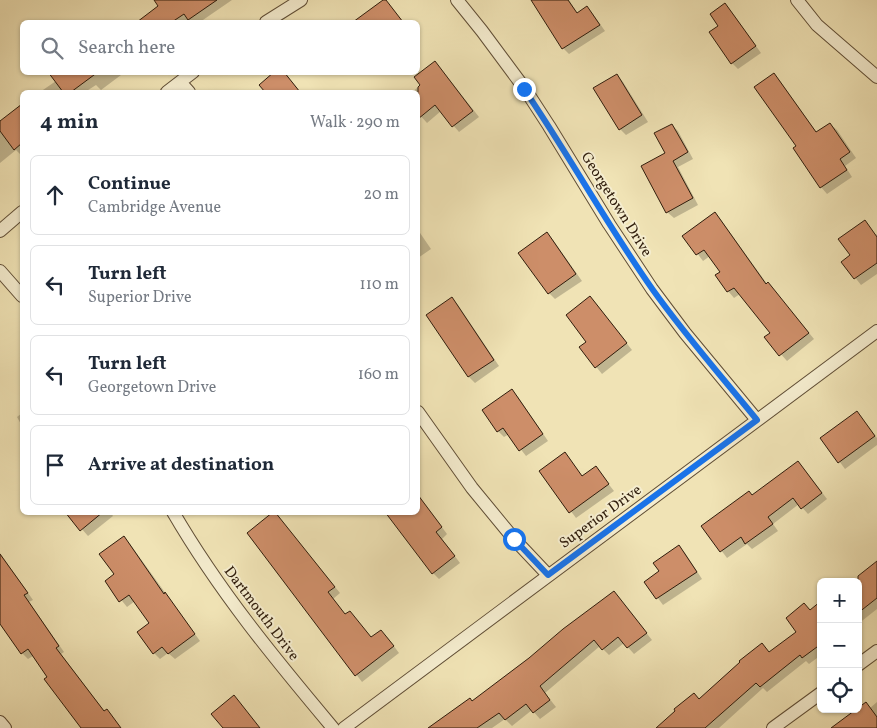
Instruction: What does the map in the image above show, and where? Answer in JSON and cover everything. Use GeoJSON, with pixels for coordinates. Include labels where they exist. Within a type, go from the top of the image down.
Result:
{"type":"FeatureCollection","features":[{"type":"Feature","properties":{"kind":"street"},"geometry":{"type":"LineString","coordinates":[[269,20],[301,0]]}},
{"type":"Feature","properties":{"kind":"street","name":"Georgetown Drive"},"geometry":{"type":"LineString","coordinates":[[457,0],[528,94],[652,289],[685,333],[757,420]]}},
{"type":"Feature","properties":{"kind":"street"},"geometry":{"type":"LineString","coordinates":[[797,0],[817,24],[877,77]]}},
{"type":"Feature","properties":{"kind":"street"},"geometry":{"type":"LineString","coordinates":[[170,90],[189,75]]}},
{"type":"Feature","properties":{"kind":"street"},"geometry":{"type":"LineString","coordinates":[[180,82],[187,90]]}},
{"type":"Feature","properties":{"kind":"street"},"geometry":{"type":"LineString","coordinates":[[0,231],[20,214]]}},
{"type":"Feature","properties":{"kind":"street"},"geometry":{"type":"LineString","coordinates":[[0,270],[20,294]]}},
{"type":"Feature","properties":{"kind":"street","name":"Superior Drive"},"geometry":{"type":"LineString","coordinates":[[344,728],[877,331]]}},
{"type":"Feature","properties":{"kind":"street"},"geometry":{"type":"LineString","coordinates":[[420,415],[472,488],[514,539],[548,575]]}},
{"type":"Feature","properties":{"kind":"street","name":"Dartmouth Drive"},"geometry":{"type":"LineString","coordinates":[[175,515],[193,546],[236,609],[263,645],[332,728]]}},
{"type":"Feature","properties":{"kind":"street"},"geometry":{"type":"LineString","coordinates":[[862,662],[877,651]]}},
{"type":"Feature","properties":{"kind":"street"},"geometry":{"type":"LineString","coordinates":[[773,728],[817,696]]}},
{"type":"Feature","properties":{"kind":"street"},"geometry":{"type":"LineString","coordinates":[[0,722],[5,728]]}},
{"type":"Feature","properties":{"kind":"building"},"geometry":{"type":"Polygon","coordinates":[[[154,0],[217,0],[188,20],[184,14],[175,20],[140,20],[158,6],[154,0]]]}},
{"type":"Feature","properties":{"kind":"building"},"geometry":{"type":"Polygon","coordinates":[[[383,0],[386,0],[401,20],[356,20],[383,0]]]}},
{"type":"Feature","properties":{"kind":"building"},"geometry":{"type":"Polygon","coordinates":[[[531,0],[568,0],[577,13],[587,6],[600,25],[562,49],[531,0]]]}},
{"type":"Feature","properties":{"kind":"building"},"geometry":{"type":"Polygon","coordinates":[[[725,3],[756,46],[731,64],[709,32],[718,26],[710,14],[725,3]]]}},
{"type":"Feature","properties":{"kind":"building"},"geometry":{"type":"Polygon","coordinates":[[[435,61],[473,111],[452,127],[435,105],[420,117],[420,90],[418,90],[418,87],[420,85],[414,77],[420,75],[420,72],[435,61]]]}},
{"type":"Feature","properties":{"kind":"building"},"geometry":{"type":"Polygon","coordinates":[[[774,73],[816,132],[830,123],[850,152],[840,159],[847,170],[820,188],[793,148],[796,146],[754,87],[774,73]]]}},
{"type":"Feature","properties":{"kind":"building"},"geometry":{"type":"Polygon","coordinates":[[[617,74],[642,115],[619,130],[593,88],[617,74]]]}},
{"type":"Feature","properties":{"kind":"building"},"geometry":{"type":"Polygon","coordinates":[[[50,75],[94,75],[74,90],[62,90],[50,75]]]}},
{"type":"Feature","properties":{"kind":"building"},"geometry":{"type":"Polygon","coordinates":[[[271,75],[286,75],[298,90],[263,90],[259,85],[271,75]]]}},
{"type":"Feature","properties":{"kind":"building"},"geometry":{"type":"Polygon","coordinates":[[[20,106],[20,145],[14,150],[0,131],[0,121],[20,106]]]}},
{"type":"Feature","properties":{"kind":"building"},"geometry":{"type":"Polygon","coordinates":[[[672,124],[688,152],[673,161],[693,198],[666,213],[641,166],[665,153],[654,133],[672,124]]]}},
{"type":"Feature","properties":{"kind":"building"},"geometry":{"type":"Polygon","coordinates":[[[715,212],[766,284],[768,282],[809,333],[779,356],[764,337],[770,333],[734,288],[727,292],[715,275],[720,272],[704,250],[696,255],[682,236],[715,212]]]}},
{"type":"Feature","properties":{"kind":"building"},"geometry":{"type":"Polygon","coordinates":[[[865,220],[877,237],[877,263],[854,279],[841,262],[850,255],[838,239],[865,220]]]}},
{"type":"Feature","properties":{"kind":"building"},"geometry":{"type":"Polygon","coordinates":[[[547,232],[576,274],[548,294],[518,253],[547,232]]]}},
{"type":"Feature","properties":{"kind":"building"},"geometry":{"type":"Polygon","coordinates":[[[590,296],[627,343],[595,368],[579,347],[586,342],[566,315],[590,296]]]}},
{"type":"Feature","properties":{"kind":"building"},"geometry":{"type":"Polygon","coordinates":[[[452,297],[494,360],[468,377],[426,315],[452,297]]]}},
{"type":"Feature","properties":{"kind":"building"},"geometry":{"type":"Polygon","coordinates":[[[512,389],[543,434],[519,451],[503,428],[497,432],[482,410],[512,389]]]}},
{"type":"Feature","properties":{"kind":"building"},"geometry":{"type":"Polygon","coordinates":[[[857,411],[875,436],[838,463],[820,438],[857,411]]]}},
{"type":"Feature","properties":{"kind":"building"},"geometry":{"type":"Polygon","coordinates":[[[565,452],[582,476],[596,466],[609,484],[569,513],[539,471],[565,452]]]}},
{"type":"Feature","properties":{"kind":"building"},"geometry":{"type":"Polygon","coordinates":[[[798,461],[822,493],[801,509],[793,498],[768,517],[773,524],[745,544],[741,537],[720,552],[701,526],[749,491],[752,495],[798,461]]]}},
{"type":"Feature","properties":{"kind":"building"},"geometry":{"type":"Polygon","coordinates":[[[420,498],[442,527],[436,532],[455,556],[432,574],[387,515],[420,515],[420,498]]]}},
{"type":"Feature","properties":{"kind":"building"},"geometry":{"type":"Polygon","coordinates":[[[67,515],[99,515],[80,531],[67,515]]]}},
{"type":"Feature","properties":{"kind":"building"},"geometry":{"type":"Polygon","coordinates":[[[269,515],[277,515],[335,587],[328,592],[345,614],[350,611],[371,637],[381,630],[394,646],[355,676],[247,533],[269,515]]]}},
{"type":"Feature","properties":{"kind":"building"},"geometry":{"type":"Polygon","coordinates":[[[124,536],[164,594],[165,592],[195,634],[168,654],[162,647],[153,654],[137,632],[149,623],[129,595],[119,602],[105,581],[114,574],[99,554],[124,536]]]}},
{"type":"Feature","properties":{"kind":"building"},"geometry":{"type":"Polygon","coordinates":[[[679,545],[697,572],[656,599],[644,582],[659,571],[653,563],[679,545]]]}},
{"type":"Feature","properties":{"kind":"building"},"geometry":{"type":"Polygon","coordinates":[[[0,554],[28,593],[24,595],[59,646],[56,648],[104,711],[107,709],[121,728],[81,728],[44,679],[47,677],[28,649],[21,654],[0,624],[0,554]]]}},
{"type":"Feature","properties":{"kind":"building"},"geometry":{"type":"Polygon","coordinates":[[[877,561],[877,598],[862,610],[862,578],[858,578],[877,561]]]}},
{"type":"Feature","properties":{"kind":"building"},"geometry":{"type":"Polygon","coordinates":[[[614,591],[647,633],[627,648],[618,637],[602,650],[594,640],[540,686],[550,700],[533,713],[526,704],[505,720],[499,713],[477,728],[428,728],[470,698],[472,701],[614,591]]]}},
{"type":"Feature","properties":{"kind":"building"},"geometry":{"type":"Polygon","coordinates":[[[804,603],[810,610],[817,604],[817,647],[802,658],[800,655],[760,687],[756,683],[705,728],[656,728],[675,711],[674,709],[694,693],[699,699],[739,661],[762,643],[769,652],[796,632],[786,618],[804,603]]]}},
{"type":"Feature","properties":{"kind":"building"},"geometry":{"type":"Polygon","coordinates":[[[234,695],[260,728],[223,728],[211,714],[234,695]]]}},
{"type":"Feature","properties":{"kind":"building"},"geometry":{"type":"Polygon","coordinates":[[[866,702],[877,717],[877,728],[831,728],[851,713],[862,713],[862,705],[866,702]]]}},
{"type":"Feature","properties":{"kind":"route"},"geometry":{"type":"LineString","coordinates":[[514,539],[548,575],[757,420],[685,333],[652,289],[524,89]]}}]}
